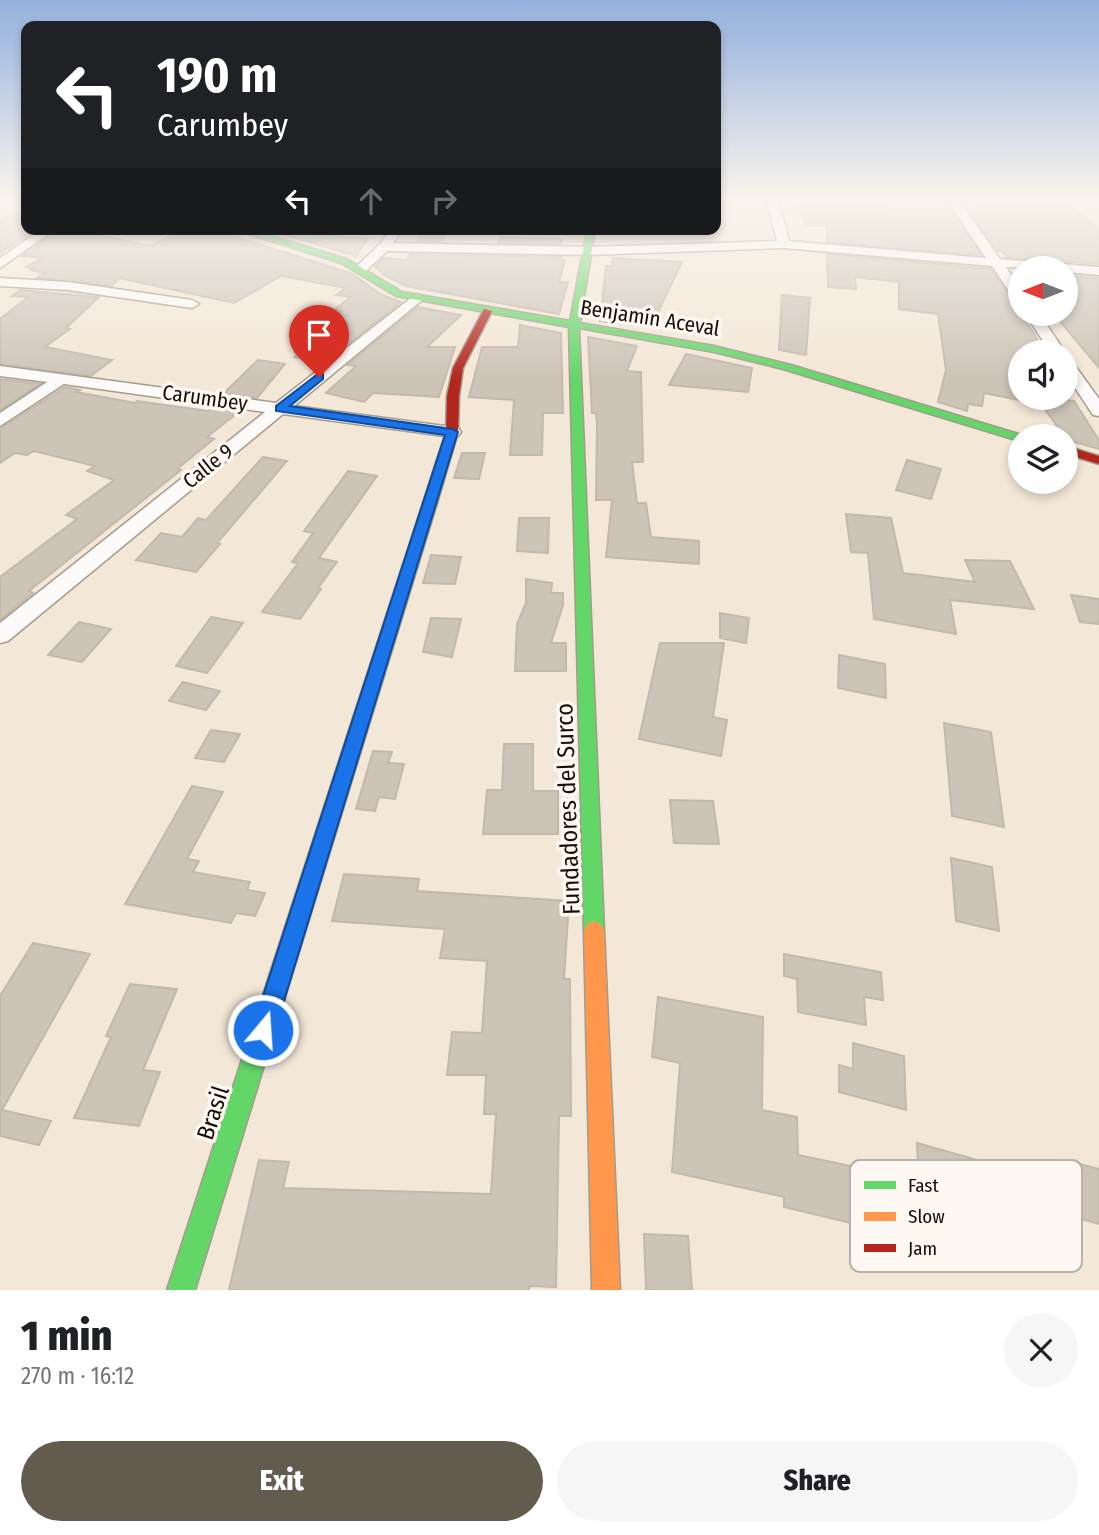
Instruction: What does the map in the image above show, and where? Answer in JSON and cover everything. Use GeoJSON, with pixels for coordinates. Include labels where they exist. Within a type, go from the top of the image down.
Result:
{"type":"FeatureCollection","features":[{"type":"Feature","properties":{"kind":"street","name":"Benjamín Aceval"},"geometry":{"type":"LineString","coordinates":[[336,260],[361,268],[375,281],[399,294],[487,312],[714,349],[787,367],[1008,432]]}},
{"type":"Feature","properties":{"kind":"street"},"geometry":{"type":"LineString","coordinates":[[361,268],[370,260]]}},
{"type":"Feature","properties":{"kind":"street","name":"Fundadores del Surco"},"geometry":{"type":"LineString","coordinates":[[585,260],[574,327],[606,1290]]}},
{"type":"Feature","properties":{"kind":"street"},"geometry":{"type":"LineString","coordinates":[[986,260],[1008,262]]}},
{"type":"Feature","properties":{"kind":"street"},"geometry":{"type":"LineString","coordinates":[[996,261],[1008,279]]}},
{"type":"Feature","properties":{"kind":"street"},"geometry":{"type":"LineString","coordinates":[[1078,269],[1099,271]]}},
{"type":"Feature","properties":{"kind":"street"},"geometry":{"type":"LineString","coordinates":[[0,282],[68,286],[192,304]]}},
{"type":"Feature","properties":{"kind":"street","name":"Calle 9"},"geometry":{"type":"LineString","coordinates":[[0,635],[416,298]]}},
{"type":"Feature","properties":{"kind":"street","name":"Brasil"},"geometry":{"type":"LineString","coordinates":[[181,1290],[452,432],[451,392],[461,355],[487,312]]}},
{"type":"Feature","properties":{"kind":"street","name":"Carumbey"},"geometry":{"type":"LineString","coordinates":[[0,371],[452,432]]}},
{"type":"Feature","properties":{"kind":"street"},"geometry":{"type":"LineString","coordinates":[[0,421],[63,378]]}},
{"type":"Feature","properties":{"kind":"street"},"geometry":{"type":"LineString","coordinates":[[1078,380],[1099,411]]}},
{"type":"Feature","properties":{"kind":"street"},"geometry":{"type":"LineString","coordinates":[[1078,454],[1099,460]]}},
{"type":"Feature","properties":{"kind":"building"},"geometry":{"type":"Polygon","coordinates":[[[39,260],[309,260],[353,274],[380,294],[401,302],[325,362],[294,357],[341,311],[334,310],[351,297],[336,295],[346,288],[281,276],[234,303],[119,278],[112,286],[37,278],[45,273],[26,267],[39,260]]]}},
{"type":"Feature","properties":{"kind":"building"},"geometry":{"type":"Polygon","coordinates":[[[381,260],[565,260],[559,282],[568,282],[559,314],[406,286],[384,275],[375,266],[381,260]]]}},
{"type":"Feature","properties":{"kind":"building"},"geometry":{"type":"Polygon","coordinates":[[[613,260],[682,262],[651,327],[600,321],[606,266],[612,266],[613,260]]]}},
{"type":"Feature","properties":{"kind":"building"},"geometry":{"type":"Polygon","coordinates":[[[827,260],[895,260],[991,269],[1008,294],[1008,326],[1029,326],[1037,340],[1008,340],[1008,398],[984,393],[982,406],[968,404],[967,411],[938,402],[946,370],[938,314],[899,309],[899,282],[855,277],[856,289],[828,287],[827,260]]]}},
{"type":"Feature","properties":{"kind":"building"},"geometry":{"type":"Polygon","coordinates":[[[1078,260],[1099,260],[1099,264],[1078,262],[1078,260]]]}},
{"type":"Feature","properties":{"kind":"building"},"geometry":{"type":"Polygon","coordinates":[[[1078,276],[1099,278],[1099,368],[1064,326],[1078,326],[1078,276]]]}},
{"type":"Feature","properties":{"kind":"building"},"geometry":{"type":"Polygon","coordinates":[[[20,290],[99,297],[66,328],[70,329],[45,347],[112,360],[91,376],[0,364],[0,319],[28,297],[12,296],[20,290]]]}},
{"type":"Feature","properties":{"kind":"building"},"geometry":{"type":"Polygon","coordinates":[[[782,295],[810,298],[806,355],[779,350],[782,295]]]}},
{"type":"Feature","properties":{"kind":"building"},"geometry":{"type":"Polygon","coordinates":[[[418,307],[461,315],[427,347],[455,347],[439,397],[373,393],[364,402],[326,393],[356,366],[348,365],[418,307]]]}},
{"type":"Feature","properties":{"kind":"building"},"geometry":{"type":"Polygon","coordinates":[[[520,325],[561,333],[563,413],[543,413],[542,455],[510,455],[514,400],[469,397],[482,347],[518,347],[520,325]]]}},
{"type":"Feature","properties":{"kind":"building"},"geometry":{"type":"Polygon","coordinates":[[[588,337],[637,346],[627,371],[641,372],[643,462],[632,462],[637,503],[646,503],[651,537],[699,541],[699,564],[606,557],[612,500],[596,500],[597,423],[596,413],[592,413],[588,337]]]}},
{"type":"Feature","properties":{"kind":"building"},"geometry":{"type":"Polygon","coordinates":[[[686,354],[752,368],[748,392],[669,385],[686,354]]]}},
{"type":"Feature","properties":{"kind":"building"},"geometry":{"type":"Polygon","coordinates":[[[258,360],[285,364],[257,398],[224,393],[258,360]]]}},
{"type":"Feature","properties":{"kind":"building"},"geometry":{"type":"Polygon","coordinates":[[[0,379],[40,384],[0,410],[0,379]]]}},
{"type":"Feature","properties":{"kind":"building"},"geometry":{"type":"Polygon","coordinates":[[[65,387],[80,390],[76,392],[135,403],[137,401],[208,411],[211,407],[240,411],[207,437],[214,439],[177,469],[181,470],[29,591],[33,593],[0,620],[0,577],[77,519],[66,515],[114,480],[87,471],[95,466],[34,451],[27,455],[15,453],[0,463],[0,429],[65,387]]]}},
{"type":"Feature","properties":{"kind":"building"},"geometry":{"type":"Polygon","coordinates":[[[1078,407],[1099,440],[1099,449],[1078,443],[1078,424],[1055,424],[1045,410],[1078,410],[1078,407]]]}},
{"type":"Feature","properties":{"kind":"building"},"geometry":{"type":"Polygon","coordinates":[[[462,453],[485,453],[479,479],[454,478],[462,453]]]}},
{"type":"Feature","properties":{"kind":"building"},"geometry":{"type":"Polygon","coordinates":[[[263,457],[287,461],[217,543],[220,544],[196,572],[136,560],[161,533],[182,537],[198,518],[206,520],[263,457]]]}},
{"type":"Feature","properties":{"kind":"building"},"geometry":{"type":"Polygon","coordinates":[[[907,460],[941,469],[931,499],[896,490],[907,460]]]}},
{"type":"Feature","properties":{"kind":"building"},"geometry":{"type":"Polygon","coordinates":[[[348,471],[377,476],[319,558],[337,562],[318,588],[321,589],[300,619],[262,612],[298,563],[292,562],[313,533],[304,531],[348,471]]]}},
{"type":"Feature","properties":{"kind":"building"},"geometry":{"type":"Polygon","coordinates":[[[846,514],[891,518],[903,573],[975,582],[965,560],[1010,561],[1034,609],[950,600],[956,634],[874,619],[868,553],[851,552],[846,514]]]}},
{"type":"Feature","properties":{"kind":"building"},"geometry":{"type":"Polygon","coordinates":[[[519,518],[549,518],[548,553],[517,551],[519,518]]]}},
{"type":"Feature","properties":{"kind":"building"},"geometry":{"type":"Polygon","coordinates":[[[431,555],[461,557],[455,584],[423,583],[431,555]]]}},
{"type":"Feature","properties":{"kind":"building"},"geometry":{"type":"Polygon","coordinates":[[[526,579],[552,583],[551,593],[563,593],[563,605],[551,643],[566,643],[566,671],[515,671],[517,624],[526,603],[526,579]]]}},
{"type":"Feature","properties":{"kind":"building"},"geometry":{"type":"Polygon","coordinates":[[[1071,595],[1099,599],[1099,624],[1080,622],[1071,595]]]}},
{"type":"Feature","properties":{"kind":"building"},"geometry":{"type":"Polygon","coordinates":[[[720,613],[749,618],[746,643],[720,638],[720,613]]]}},
{"type":"Feature","properties":{"kind":"building"},"geometry":{"type":"Polygon","coordinates":[[[211,617],[243,623],[207,673],[176,666],[211,617]]]}},
{"type":"Feature","properties":{"kind":"building"},"geometry":{"type":"Polygon","coordinates":[[[431,618],[461,619],[452,657],[423,652],[431,618]]]}},
{"type":"Feature","properties":{"kind":"building"},"geometry":{"type":"Polygon","coordinates":[[[79,622],[111,629],[82,662],[48,655],[79,622]]]}},
{"type":"Feature","properties":{"kind":"building"},"geometry":{"type":"Polygon","coordinates":[[[660,643],[724,643],[713,717],[727,720],[721,756],[639,739],[660,643]]]}},
{"type":"Feature","properties":{"kind":"building"},"geometry":{"type":"Polygon","coordinates":[[[839,655],[885,664],[886,698],[838,688],[839,655]]]}},
{"type":"Feature","properties":{"kind":"building"},"geometry":{"type":"Polygon","coordinates":[[[183,682],[220,691],[206,710],[169,701],[183,682]]]}},
{"type":"Feature","properties":{"kind":"building"},"geometry":{"type":"Polygon","coordinates":[[[944,723],[991,732],[1004,827],[952,816],[944,723]]]}},
{"type":"Feature","properties":{"kind":"building"},"geometry":{"type":"Polygon","coordinates":[[[211,730],[240,734],[224,762],[195,758],[211,730]]]}},
{"type":"Feature","properties":{"kind":"building"},"geometry":{"type":"Polygon","coordinates":[[[504,744],[533,744],[533,791],[558,791],[558,834],[483,834],[487,790],[502,790],[504,744]]]}},
{"type":"Feature","properties":{"kind":"building"},"geometry":{"type":"Polygon","coordinates":[[[373,751],[392,752],[388,763],[404,764],[395,799],[379,797],[375,811],[356,809],[373,751]]]}},
{"type":"Feature","properties":{"kind":"building"},"geometry":{"type":"Polygon","coordinates":[[[192,786],[223,792],[187,859],[199,861],[193,872],[250,882],[247,890],[265,893],[255,916],[236,913],[231,923],[125,904],[192,786]]]}},
{"type":"Feature","properties":{"kind":"building"},"geometry":{"type":"Polygon","coordinates":[[[670,800],[713,801],[719,844],[674,843],[670,800]]]}},
{"type":"Feature","properties":{"kind":"building"},"geometry":{"type":"Polygon","coordinates":[[[951,858],[992,867],[999,931],[956,921],[951,858]]]}},
{"type":"Feature","properties":{"kind":"building"},"geometry":{"type":"Polygon","coordinates":[[[344,874],[419,879],[417,891],[569,901],[564,979],[570,979],[571,1116],[559,1116],[556,1287],[529,1286],[529,1290],[229,1290],[259,1160],[289,1162],[283,1188],[491,1194],[496,1114],[484,1114],[486,1075],[447,1075],[452,1032],[482,1033],[487,961],[440,958],[445,929],[332,921],[344,874]]]}},
{"type":"Feature","properties":{"kind":"building"},"geometry":{"type":"Polygon","coordinates":[[[33,943],[90,954],[2,1110],[51,1121],[39,1145],[0,1136],[0,996],[33,943]]]}},
{"type":"Feature","properties":{"kind":"building"},"geometry":{"type":"Polygon","coordinates":[[[784,954],[881,972],[883,1000],[864,997],[866,1025],[798,1012],[797,979],[784,976],[784,954]]]}},
{"type":"Feature","properties":{"kind":"building"},"geometry":{"type":"Polygon","coordinates":[[[130,984],[177,989],[143,1070],[160,1072],[139,1126],[74,1118],[111,1037],[106,1036],[130,984]]]}},
{"type":"Feature","properties":{"kind":"building"},"geometry":{"type":"Polygon","coordinates":[[[658,997],[763,1017],[762,1110],[797,1117],[798,1155],[850,1166],[850,1223],[784,1207],[784,1197],[672,1172],[680,1063],[652,1057],[658,997]]]}},
{"type":"Feature","properties":{"kind":"building"},"geometry":{"type":"Polygon","coordinates":[[[853,1043],[904,1056],[906,1110],[839,1092],[839,1065],[853,1069],[853,1043]]]}},
{"type":"Feature","properties":{"kind":"building"},"geometry":{"type":"Polygon","coordinates":[[[917,1143],[977,1160],[918,1160],[917,1143]]]}},
{"type":"Feature","properties":{"kind":"building"},"geometry":{"type":"Polygon","coordinates":[[[1082,1164],[1099,1169],[1099,1224],[1082,1219],[1082,1164]]]}},
{"type":"Feature","properties":{"kind":"building"},"geometry":{"type":"Polygon","coordinates":[[[644,1234],[688,1236],[692,1290],[646,1290],[644,1234]]]}},
{"type":"Feature","properties":{"kind":"traffic: fast"},"geometry":{"type":"LineString","coordinates":[[341,260],[399,294],[714,349],[787,367],[1008,433]]}},
{"type":"Feature","properties":{"kind":"traffic: fast"},"geometry":{"type":"LineString","coordinates":[[586,260],[574,326],[594,931]]}},
{"type":"Feature","properties":{"kind":"traffic: fast"},"geometry":{"type":"LineString","coordinates":[[181,1290],[430,503]]}},
{"type":"Feature","properties":{"kind":"traffic: slow"},"geometry":{"type":"LineString","coordinates":[[594,931],[606,1290]]}},
{"type":"Feature","properties":{"kind":"traffic: jam"},"geometry":{"type":"LineString","coordinates":[[430,503],[452,432],[453,396],[458,368],[487,311]]}},
{"type":"Feature","properties":{"kind":"traffic: jam"},"geometry":{"type":"LineString","coordinates":[[1078,454],[1099,460]]}},
{"type":"Feature","properties":{"kind":"route"},"geometry":{"type":"LineString","coordinates":[[263,1030],[452,432],[280,408],[319,377]]}}]}
